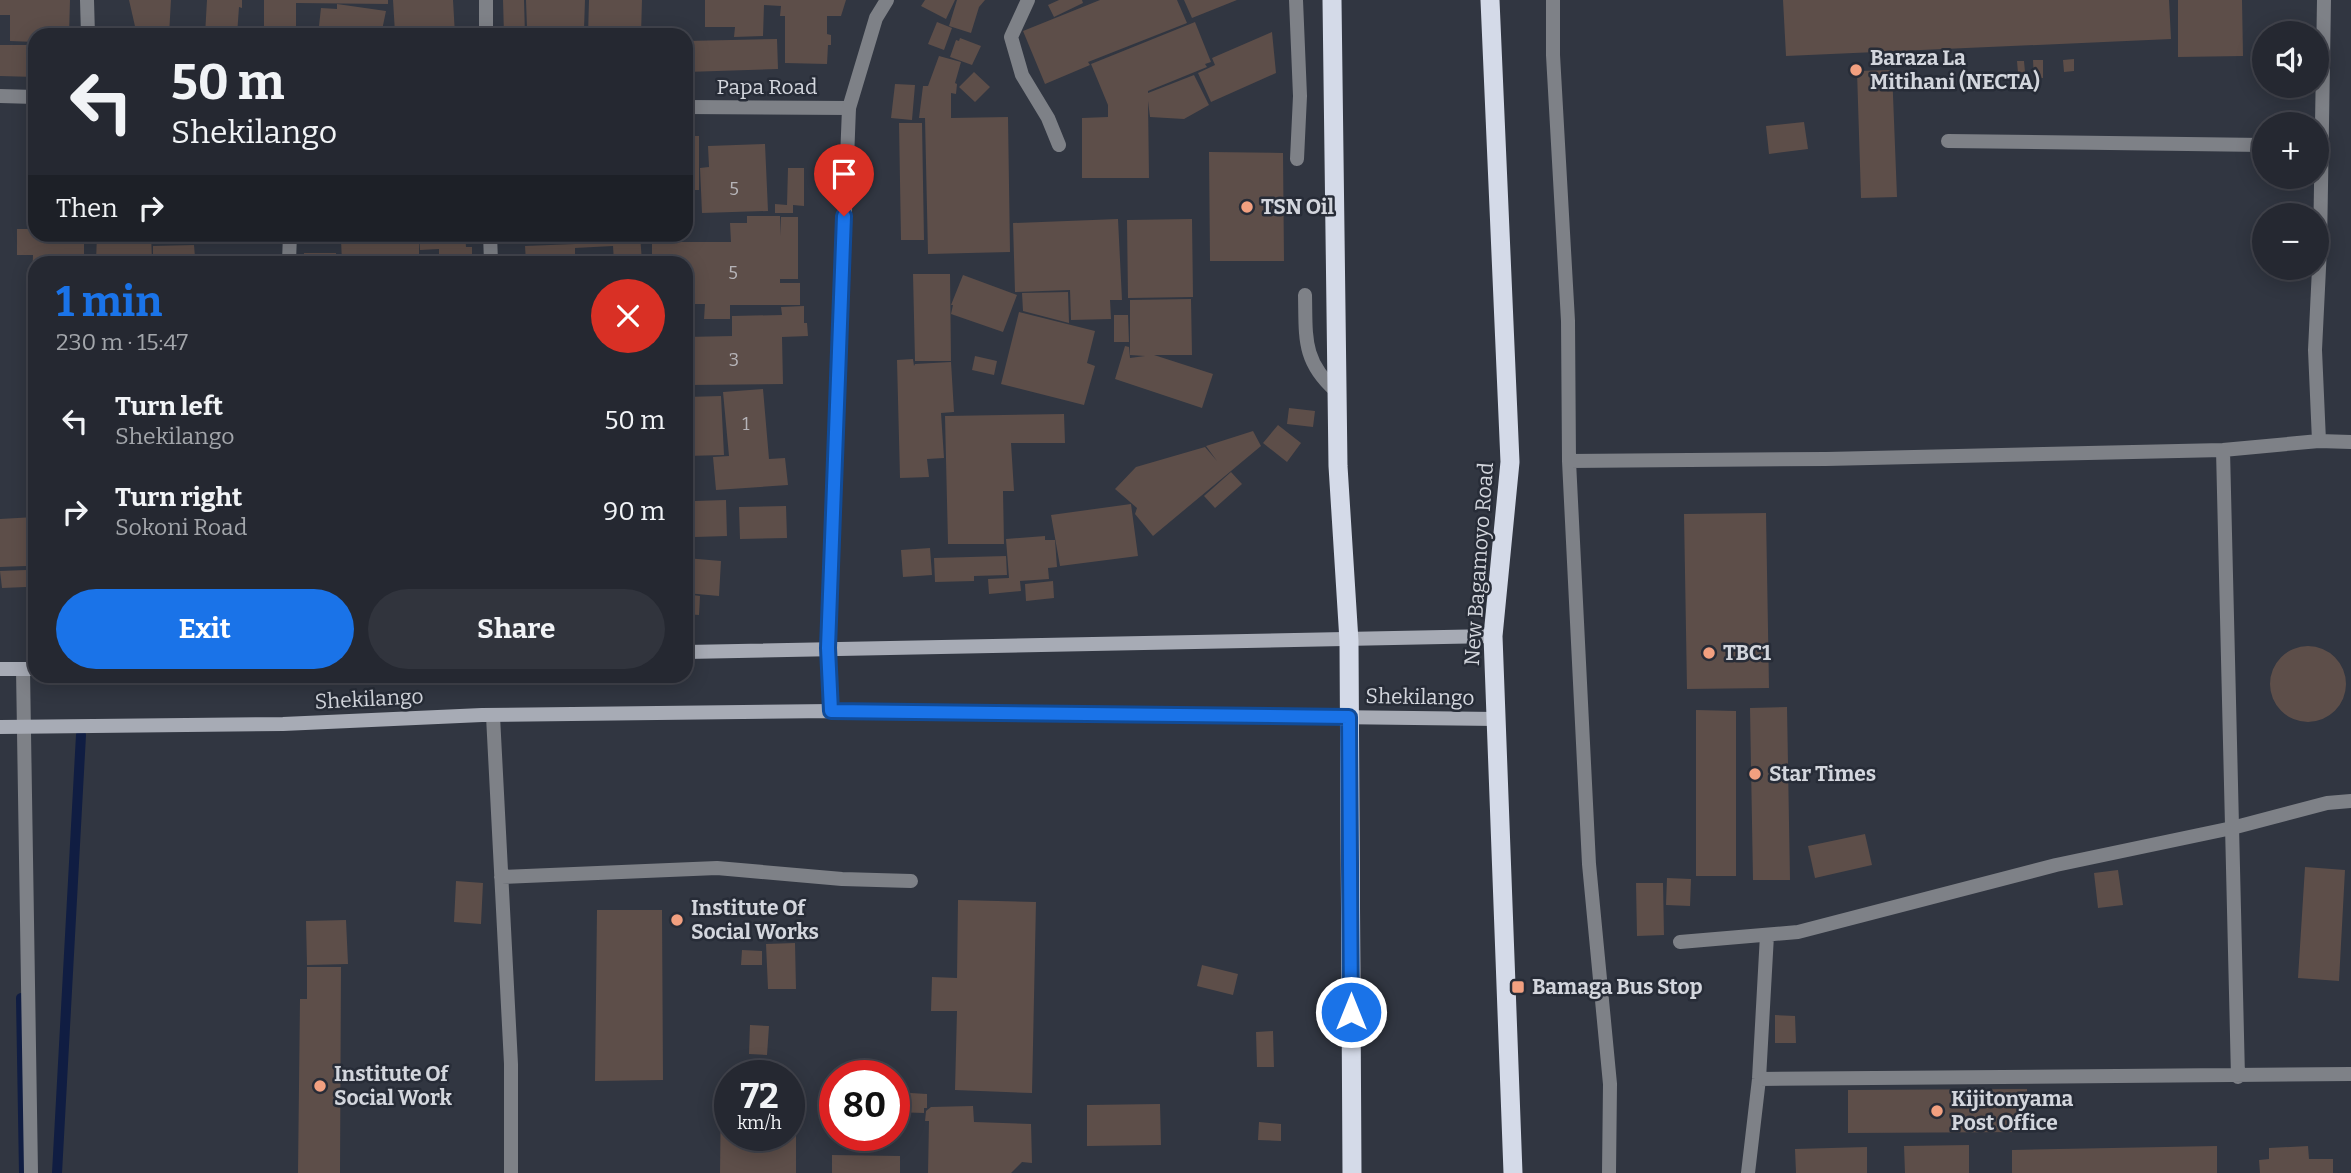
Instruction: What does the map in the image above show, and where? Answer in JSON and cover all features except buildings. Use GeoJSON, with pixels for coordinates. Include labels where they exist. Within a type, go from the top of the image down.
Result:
{"type":"FeatureCollection","features":[{"type":"Feature","properties":{"kind":"highway"},"geometry":{"type":"LineString","coordinates":[[1332,0],[1338,467],[1349,641],[1352,1173]]}},
{"type":"Feature","properties":{"kind":"highway","name":"New Bagamoyo Road"},"geometry":{"type":"LineString","coordinates":[[1490,0],[1510,461],[1493,636],[1513,1173]]}},
{"type":"Feature","properties":{"kind":"main road"},"geometry":{"type":"LineString","coordinates":[[693,652],[1349,641],[1493,636]]}},
{"type":"Feature","properties":{"kind":"main road"},"geometry":{"type":"LineString","coordinates":[[0,669],[28,669]]}},
{"type":"Feature","properties":{"kind":"main road","name":"Shekilango"},"geometry":{"type":"LineString","coordinates":[[0,727],[283,724],[493,716],[831,711],[1496,719]]}},
{"type":"Feature","properties":{"kind":"street"},"geometry":{"type":"LineString","coordinates":[[88,0],[88,28]]}},
{"type":"Feature","properties":{"kind":"street"},"geometry":{"type":"LineString","coordinates":[[486,0],[486,28]]}},
{"type":"Feature","properties":{"kind":"street"},"geometry":{"type":"LineString","coordinates":[[831,711],[828,648],[849,108],[876,18],[887,0]]}},
{"type":"Feature","properties":{"kind":"street"},"geometry":{"type":"LineString","coordinates":[[1028,0],[1011,37],[1022,75],[1048,118],[1059,145]]}},
{"type":"Feature","properties":{"kind":"street"},"geometry":{"type":"LineString","coordinates":[[1296,0],[1300,96],[1297,159]]}},
{"type":"Feature","properties":{"kind":"street"},"geometry":{"type":"LineString","coordinates":[[1553,0],[1553,55],[1568,321],[1569,461],[1589,864],[1610,1084],[1609,1173]]}},
{"type":"Feature","properties":{"kind":"street"},"geometry":{"type":"LineString","coordinates":[[2320,112],[2324,0]]}},
{"type":"Feature","properties":{"kind":"street"},"geometry":{"type":"LineString","coordinates":[[0,96],[28,97]]}},
{"type":"Feature","properties":{"kind":"street","name":"Papa Road"},"geometry":{"type":"LineString","coordinates":[[693,107],[849,108]]}},
{"type":"Feature","properties":{"kind":"street"},"geometry":{"type":"LineString","coordinates":[[1948,141],[2252,145]]}},
{"type":"Feature","properties":{"kind":"street"},"geometry":{"type":"LineString","coordinates":[[2318,189],[2315,350],[2319,441]]}},
{"type":"Feature","properties":{"kind":"street"},"geometry":{"type":"LineString","coordinates":[[1305,295],[1306,349],[1323,380],[1336,391]]}},
{"type":"Feature","properties":{"kind":"street"},"geometry":{"type":"LineString","coordinates":[[1569,461],[2223,450],[2319,441],[2351,442]]}},
{"type":"Feature","properties":{"kind":"street"},"geometry":{"type":"LineString","coordinates":[[2223,450],[2238,1077]]}},
{"type":"Feature","properties":{"kind":"street"},"geometry":{"type":"LineString","coordinates":[[28,683],[26,727],[31,1173]]}},
{"type":"Feature","properties":{"kind":"street"},"geometry":{"type":"LineString","coordinates":[[493,716],[511,1064],[510,1173]]}},
{"type":"Feature","properties":{"kind":"street"},"geometry":{"type":"LineString","coordinates":[[1680,942],[1798,932],[2056,865],[2232,828],[2328,803],[2351,801]]}},
{"type":"Feature","properties":{"kind":"street"},"geometry":{"type":"LineString","coordinates":[[501,877],[717,868],[842,879],[911,881]]}},
{"type":"Feature","properties":{"kind":"street"},"geometry":{"type":"LineString","coordinates":[[1748,1173],[1759,1079],[1767,935]]}},
{"type":"Feature","properties":{"kind":"street"},"geometry":{"type":"LineString","coordinates":[[1759,1079],[2351,1074]]}},
{"type":"Feature","properties":{"kind":"waterway"},"geometry":{"type":"LineString","coordinates":[[57,1173],[81,735]]}},
{"type":"Feature","properties":{"kind":"waterway"},"geometry":{"type":"LineString","coordinates":[[21,998],[24,1173]]}},
{"type":"Feature","properties":{"kind":"place","name":"Baraza La Mitihani (NECTA)"},"geometry":{"type":"Point","coordinates":[1856,70]}},
{"type":"Feature","properties":{"kind":"place","name":"TSN Oil"},"geometry":{"type":"Point","coordinates":[1247,207]}},
{"type":"Feature","properties":{"kind":"place","name":"TBC1"},"geometry":{"type":"Point","coordinates":[1709,653]}},
{"type":"Feature","properties":{"kind":"place","name":"Star Times"},"geometry":{"type":"Point","coordinates":[1755,774]}},
{"type":"Feature","properties":{"kind":"place","name":"Institute Of Social Works"},"geometry":{"type":"Point","coordinates":[677,920]}},
{"type":"Feature","properties":{"kind":"place","name":"Bamaga Bus Stop"},"geometry":{"type":"Point","coordinates":[1518,987]}},
{"type":"Feature","properties":{"kind":"place","name":"Institute Of Social Work"},"geometry":{"type":"Point","coordinates":[320,1086]}},
{"type":"Feature","properties":{"kind":"place","name":"Kijitonyama Post Office"},"geometry":{"type":"Point","coordinates":[1937,1111]}},
{"type":"Feature","properties":{"kind":"route"},"geometry":{"type":"LineString","coordinates":[[844,216],[828,648],[831,711],[1349,717],[1351,1012]]}}]}
